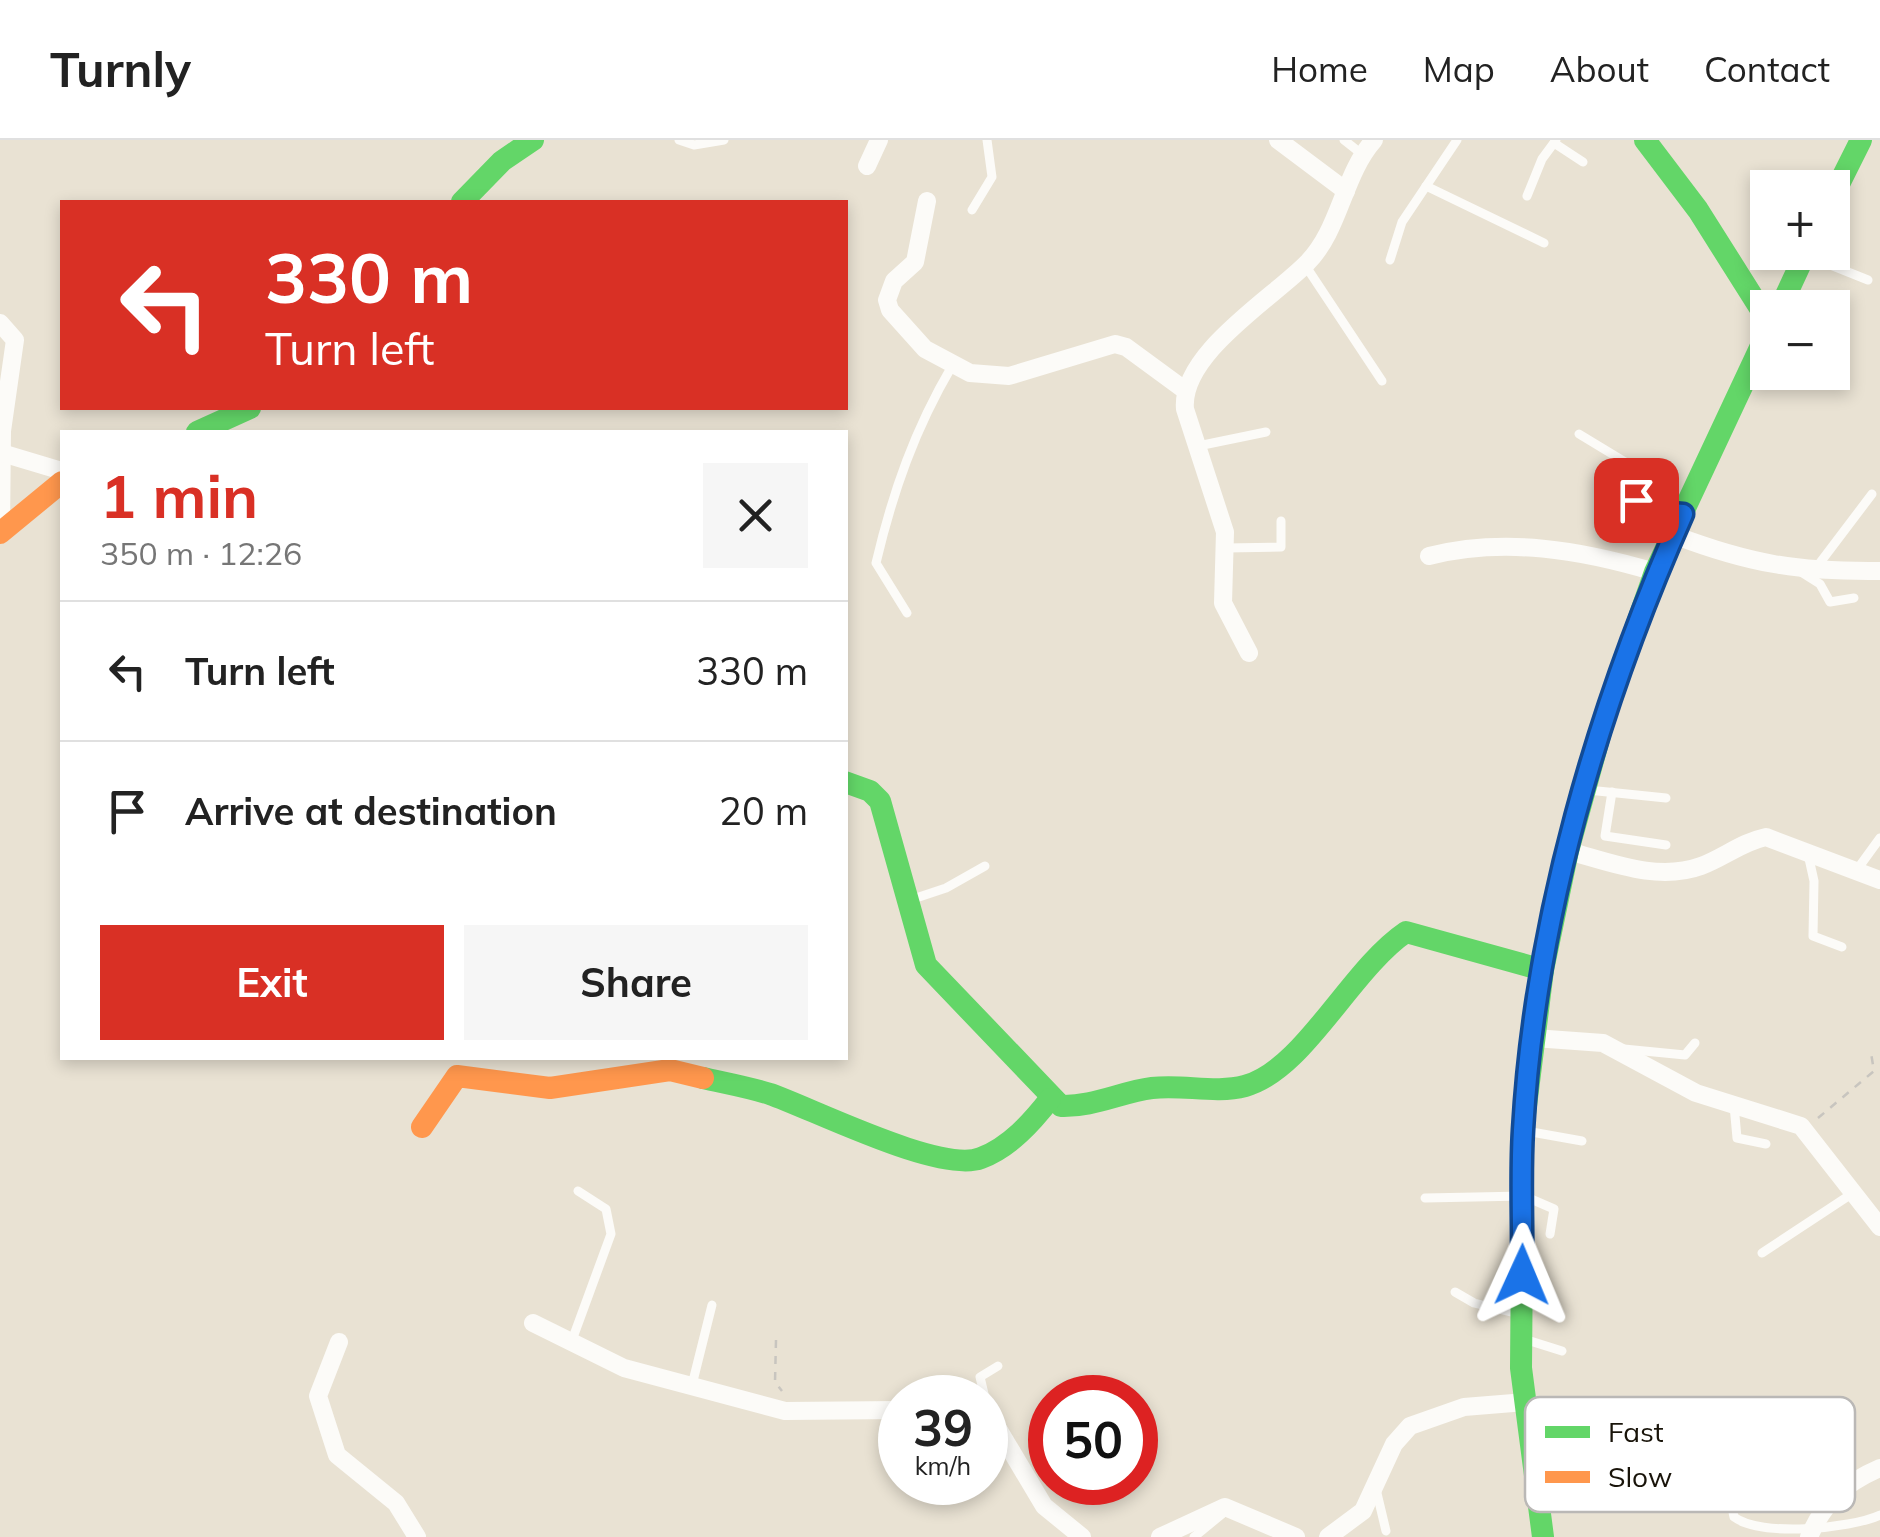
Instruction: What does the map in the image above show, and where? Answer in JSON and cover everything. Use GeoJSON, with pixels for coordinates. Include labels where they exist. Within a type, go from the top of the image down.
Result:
{"type":"FeatureCollection","features":[{"type":"Feature","properties":{"kind":"street"},"geometry":{"type":"LineString","coordinates":[[1278,140],[1346,191]]}},
{"type":"Feature","properties":{"kind":"street"},"geometry":{"type":"LineString","coordinates":[[1645,140],[1698,210],[1750,293]]}},
{"type":"Feature","properties":{"kind":"street"},"geometry":{"type":"LineString","coordinates":[[1846,170],[1860,140]]}},
{"type":"Feature","properties":{"kind":"street"},"geometry":{"type":"LineString","coordinates":[[867,166],[877,141]]}},
{"type":"Feature","properties":{"kind":"street"},"geometry":{"type":"LineString","coordinates":[[464,200],[517,146]]}},
{"type":"Feature","properties":{"kind":"street"},"geometry":{"type":"LineString","coordinates":[[1249,653],[1222,603],[1226,548],[1222,519],[1185,409],[1186,391],[1217,342],[1306,266],[1324,240],[1368,147]]}},
{"type":"Feature","properties":{"kind":"street"},"geometry":{"type":"LineString","coordinates":[[927,200],[915,262],[894,281],[887,300],[911,336],[952,366],[989,376],[1010,376],[1115,344],[1126,347],[1186,391]]}},
{"type":"Feature","properties":{"kind":"street"},"geometry":{"type":"LineString","coordinates":[[0,323],[15,340],[16,356],[2,454],[1,532]]}},
{"type":"Feature","properties":{"kind":"street"},"geometry":{"type":"LineString","coordinates":[[1526,1397],[1521,1338],[1523,1130],[1543,970],[1568,851],[1656,572],[1750,370]]}},
{"type":"Feature","properties":{"kind":"street"},"geometry":{"type":"LineString","coordinates":[[200,430],[246,410]]}},
{"type":"Feature","properties":{"kind":"street"},"geometry":{"type":"LineString","coordinates":[[2,454],[60,470]]}},
{"type":"Feature","properties":{"kind":"street"},"geometry":{"type":"LineString","coordinates":[[1,532],[60,484]]}},
{"type":"Feature","properties":{"kind":"street"},"geometry":{"type":"LineString","coordinates":[[1678,524],[1725,554],[1806,571],[1880,571]]}},
{"type":"Feature","properties":{"kind":"street"},"geometry":{"type":"LineString","coordinates":[[1429,556],[1462,548],[1546,547],[1656,572]]}},
{"type":"Feature","properties":{"kind":"street"},"geometry":{"type":"LineString","coordinates":[[848,783],[870,790],[880,802],[926,964],[1050,1099],[1061,1106],[1076,1108],[1148,1088],[1230,1088],[1254,1084],[1276,1070],[1371,958],[1406,932],[1543,970]]}},
{"type":"Feature","properties":{"kind":"street"},"geometry":{"type":"LineString","coordinates":[[1568,851],[1637,870],[1671,873],[1704,865],[1766,837],[1880,880]]}},
{"type":"Feature","properties":{"kind":"street"},"geometry":{"type":"LineString","coordinates":[[1534,1038],[1590,1041],[1616,1048],[1696,1093],[1803,1128],[1880,1228]]}},
{"type":"Feature","properties":{"kind":"street"},"geometry":{"type":"LineString","coordinates":[[422,1127],[458,1076],[550,1088],[663,1070],[769,1094],[866,1134],[957,1161],[980,1159],[1026,1129],[1050,1099]]}},
{"type":"Feature","properties":{"kind":"street"},"geometry":{"type":"LineString","coordinates":[[532,1323],[624,1368],[798,1413],[878,1411]]}},
{"type":"Feature","properties":{"kind":"street"},"geometry":{"type":"LineString","coordinates":[[339,1342],[318,1396],[338,1455],[396,1503],[417,1537]]}},
{"type":"Feature","properties":{"kind":"street"},"geometry":{"type":"LineString","coordinates":[[1328,1537],[1363,1511],[1394,1444],[1410,1426],[1464,1407],[1525,1402]]}},
{"type":"Feature","properties":{"kind":"street"},"geometry":{"type":"LineString","coordinates":[[1008,1450],[1035,1494],[1082,1537]]}},
{"type":"Feature","properties":{"kind":"street"},"geometry":{"type":"LineString","coordinates":[[1855,1480],[1880,1468]]}},
{"type":"Feature","properties":{"kind":"street"},"geometry":{"type":"LineString","coordinates":[[1160,1537],[1214,1508],[1226,1507],[1296,1537]]}},
{"type":"Feature","properties":{"kind":"street"},"geometry":{"type":"LineString","coordinates":[[1540,1512],[1543,1537]]}},
{"type":"Feature","properties":{"kind":"street"},"geometry":{"type":"LineString","coordinates":[[1810,1534],[1823,1512]]}},
{"type":"Feature","properties":{"kind":"lane"},"geometry":{"type":"LineString","coordinates":[[679,140],[694,145],[724,140]]}},
{"type":"Feature","properties":{"kind":"lane"},"geometry":{"type":"LineString","coordinates":[[972,210],[992,177],[988,140]]}},
{"type":"Feature","properties":{"kind":"lane"},"geometry":{"type":"LineString","coordinates":[[1344,140],[1368,147]]}},
{"type":"Feature","properties":{"kind":"lane"},"geometry":{"type":"LineString","coordinates":[[1390,260],[1402,222],[1456,140]]}},
{"type":"Feature","properties":{"kind":"lane"},"geometry":{"type":"LineString","coordinates":[[1528,196],[1555,141],[1583,162]]}},
{"type":"Feature","properties":{"kind":"lane"},"geometry":{"type":"LineString","coordinates":[[1426,186],[1544,243]]}},
{"type":"Feature","properties":{"kind":"lane"},"geometry":{"type":"LineString","coordinates":[[1306,266],[1382,381]]}},
{"type":"Feature","properties":{"kind":"lane"},"geometry":{"type":"LineString","coordinates":[[1844,270],[1868,280]]}},
{"type":"Feature","properties":{"kind":"lane"},"geometry":{"type":"LineString","coordinates":[[908,613],[876,562],[893,488],[921,419],[952,366]]}},
{"type":"Feature","properties":{"kind":"lane"},"geometry":{"type":"LineString","coordinates":[[1198,446],[1266,432]]}},
{"type":"Feature","properties":{"kind":"lane"},"geometry":{"type":"LineString","coordinates":[[1579,434],[1645,474],[1637,505],[1678,524]]}},
{"type":"Feature","properties":{"kind":"lane"},"geometry":{"type":"LineString","coordinates":[[1854,598],[1830,602],[1820,584],[1806,571],[1872,494]]}},
{"type":"Feature","properties":{"kind":"lane"},"geometry":{"type":"LineString","coordinates":[[1226,548],[1280,547],[1281,521]]}},
{"type":"Feature","properties":{"kind":"lane"},"geometry":{"type":"LineString","coordinates":[[1585,790],[1666,798]]}},
{"type":"Feature","properties":{"kind":"lane"},"geometry":{"type":"LineString","coordinates":[[1612,792],[1604,836],[1666,844]]}},
{"type":"Feature","properties":{"kind":"lane"},"geometry":{"type":"LineString","coordinates":[[1856,872],[1880,838]]}},
{"type":"Feature","properties":{"kind":"lane"},"geometry":{"type":"LineString","coordinates":[[1808,851],[1814,881],[1814,936],[1842,946]]}},
{"type":"Feature","properties":{"kind":"lane"},"geometry":{"type":"LineString","coordinates":[[908,900],[946,888],[985,866]]}},
{"type":"Feature","properties":{"kind":"lane"},"geometry":{"type":"LineString","coordinates":[[1616,1048],[1678,1056],[1690,1053],[1695,1043]]}},
{"type":"Feature","properties":{"kind":"lane"},"geometry":{"type":"LineString","coordinates":[[1734,1105],[1737,1138],[1766,1144]]}},
{"type":"Feature","properties":{"kind":"lane"},"geometry":{"type":"LineString","coordinates":[[1523,1130],[1582,1141]]}},
{"type":"Feature","properties":{"kind":"lane"},"geometry":{"type":"LineString","coordinates":[[571,1343],[612,1234],[606,1210],[578,1191]]}},
{"type":"Feature","properties":{"kind":"lane"},"geometry":{"type":"LineString","coordinates":[[1762,1253],[1853,1193]]}},
{"type":"Feature","properties":{"kind":"lane"},"geometry":{"type":"LineString","coordinates":[[1425,1198],[1524,1196],[1554,1209],[1550,1234]]}},
{"type":"Feature","properties":{"kind":"lane"},"geometry":{"type":"LineString","coordinates":[[1455,1292],[1474,1303],[1521,1314]]}},
{"type":"Feature","properties":{"kind":"lane"},"geometry":{"type":"LineString","coordinates":[[692,1386],[712,1306]]}},
{"type":"Feature","properties":{"kind":"lane"},"geometry":{"type":"LineString","coordinates":[[1521,1338],[1562,1351]]}},
{"type":"Feature","properties":{"kind":"lane"},"geometry":{"type":"LineString","coordinates":[[983,1375],[998,1366]]}},
{"type":"Feature","properties":{"kind":"lane"},"geometry":{"type":"LineString","coordinates":[[1376,1486],[1386,1530]]}},
{"type":"Feature","properties":{"kind":"lane"},"geometry":{"type":"LineString","coordinates":[[1194,1537],[1226,1507]]}},
{"type":"Feature","properties":{"kind":"lane"},"geometry":{"type":"LineString","coordinates":[[1735,1512],[1739,1522],[1810,1534],[1880,1515]]}},
{"type":"Feature","properties":{"kind":"path"},"geometry":{"type":"LineString","coordinates":[[1803,1128],[1874,1071],[1871,1053]]}},
{"type":"Feature","properties":{"kind":"path"},"geometry":{"type":"LineString","coordinates":[[776,1340],[775,1382],[798,1413]]}},
{"type":"Feature","properties":{"kind":"traffic: fast"},"geometry":{"type":"LineString","coordinates":[[464,200],[502,161],[533,140]]}},
{"type":"Feature","properties":{"kind":"traffic: fast"},"geometry":{"type":"LineString","coordinates":[[1645,140],[1698,210],[1750,292]]}},
{"type":"Feature","properties":{"kind":"traffic: fast"},"geometry":{"type":"LineString","coordinates":[[1846,170],[1861,140]]}},
{"type":"Feature","properties":{"kind":"traffic: fast"},"geometry":{"type":"LineString","coordinates":[[1788,290],[1798,270]]}},
{"type":"Feature","properties":{"kind":"traffic: fast"},"geometry":{"type":"LineString","coordinates":[[1525,1399],[1521,1368],[1523,1130],[1543,970],[1568,851],[1609,703],[1655,572],[1750,369]]}},
{"type":"Feature","properties":{"kind":"traffic: fast"},"geometry":{"type":"LineString","coordinates":[[201,430],[246,410]]}},
{"type":"Feature","properties":{"kind":"traffic: fast"},"geometry":{"type":"LineString","coordinates":[[848,783],[870,791],[880,801],[926,965],[1061,1106],[1152,1088],[1234,1088],[1267,1076],[1287,1061],[1385,949],[1406,932],[1543,970]]}},
{"type":"Feature","properties":{"kind":"traffic: fast"},"geometry":{"type":"LineString","coordinates":[[703,1078],[770,1094],[908,1149],[962,1160],[981,1158],[1011,1141],[1050,1099]]}},
{"type":"Feature","properties":{"kind":"traffic: fast"},"geometry":{"type":"LineString","coordinates":[[1540,1512],[1543,1537]]}},
{"type":"Feature","properties":{"kind":"traffic: slow"},"geometry":{"type":"LineString","coordinates":[[0,533],[60,484]]}},
{"type":"Feature","properties":{"kind":"traffic: slow"},"geometry":{"type":"LineString","coordinates":[[422,1127],[457,1076],[550,1088],[670,1070],[703,1078]]}},
{"type":"Feature","properties":{"kind":"route"},"geometry":{"type":"LineString","coordinates":[[1522,1275],[1523,1130],[1543,970],[1558,893],[1609,704],[1656,572],[1683,514],[1647,511],[1636,500]]}}]}
